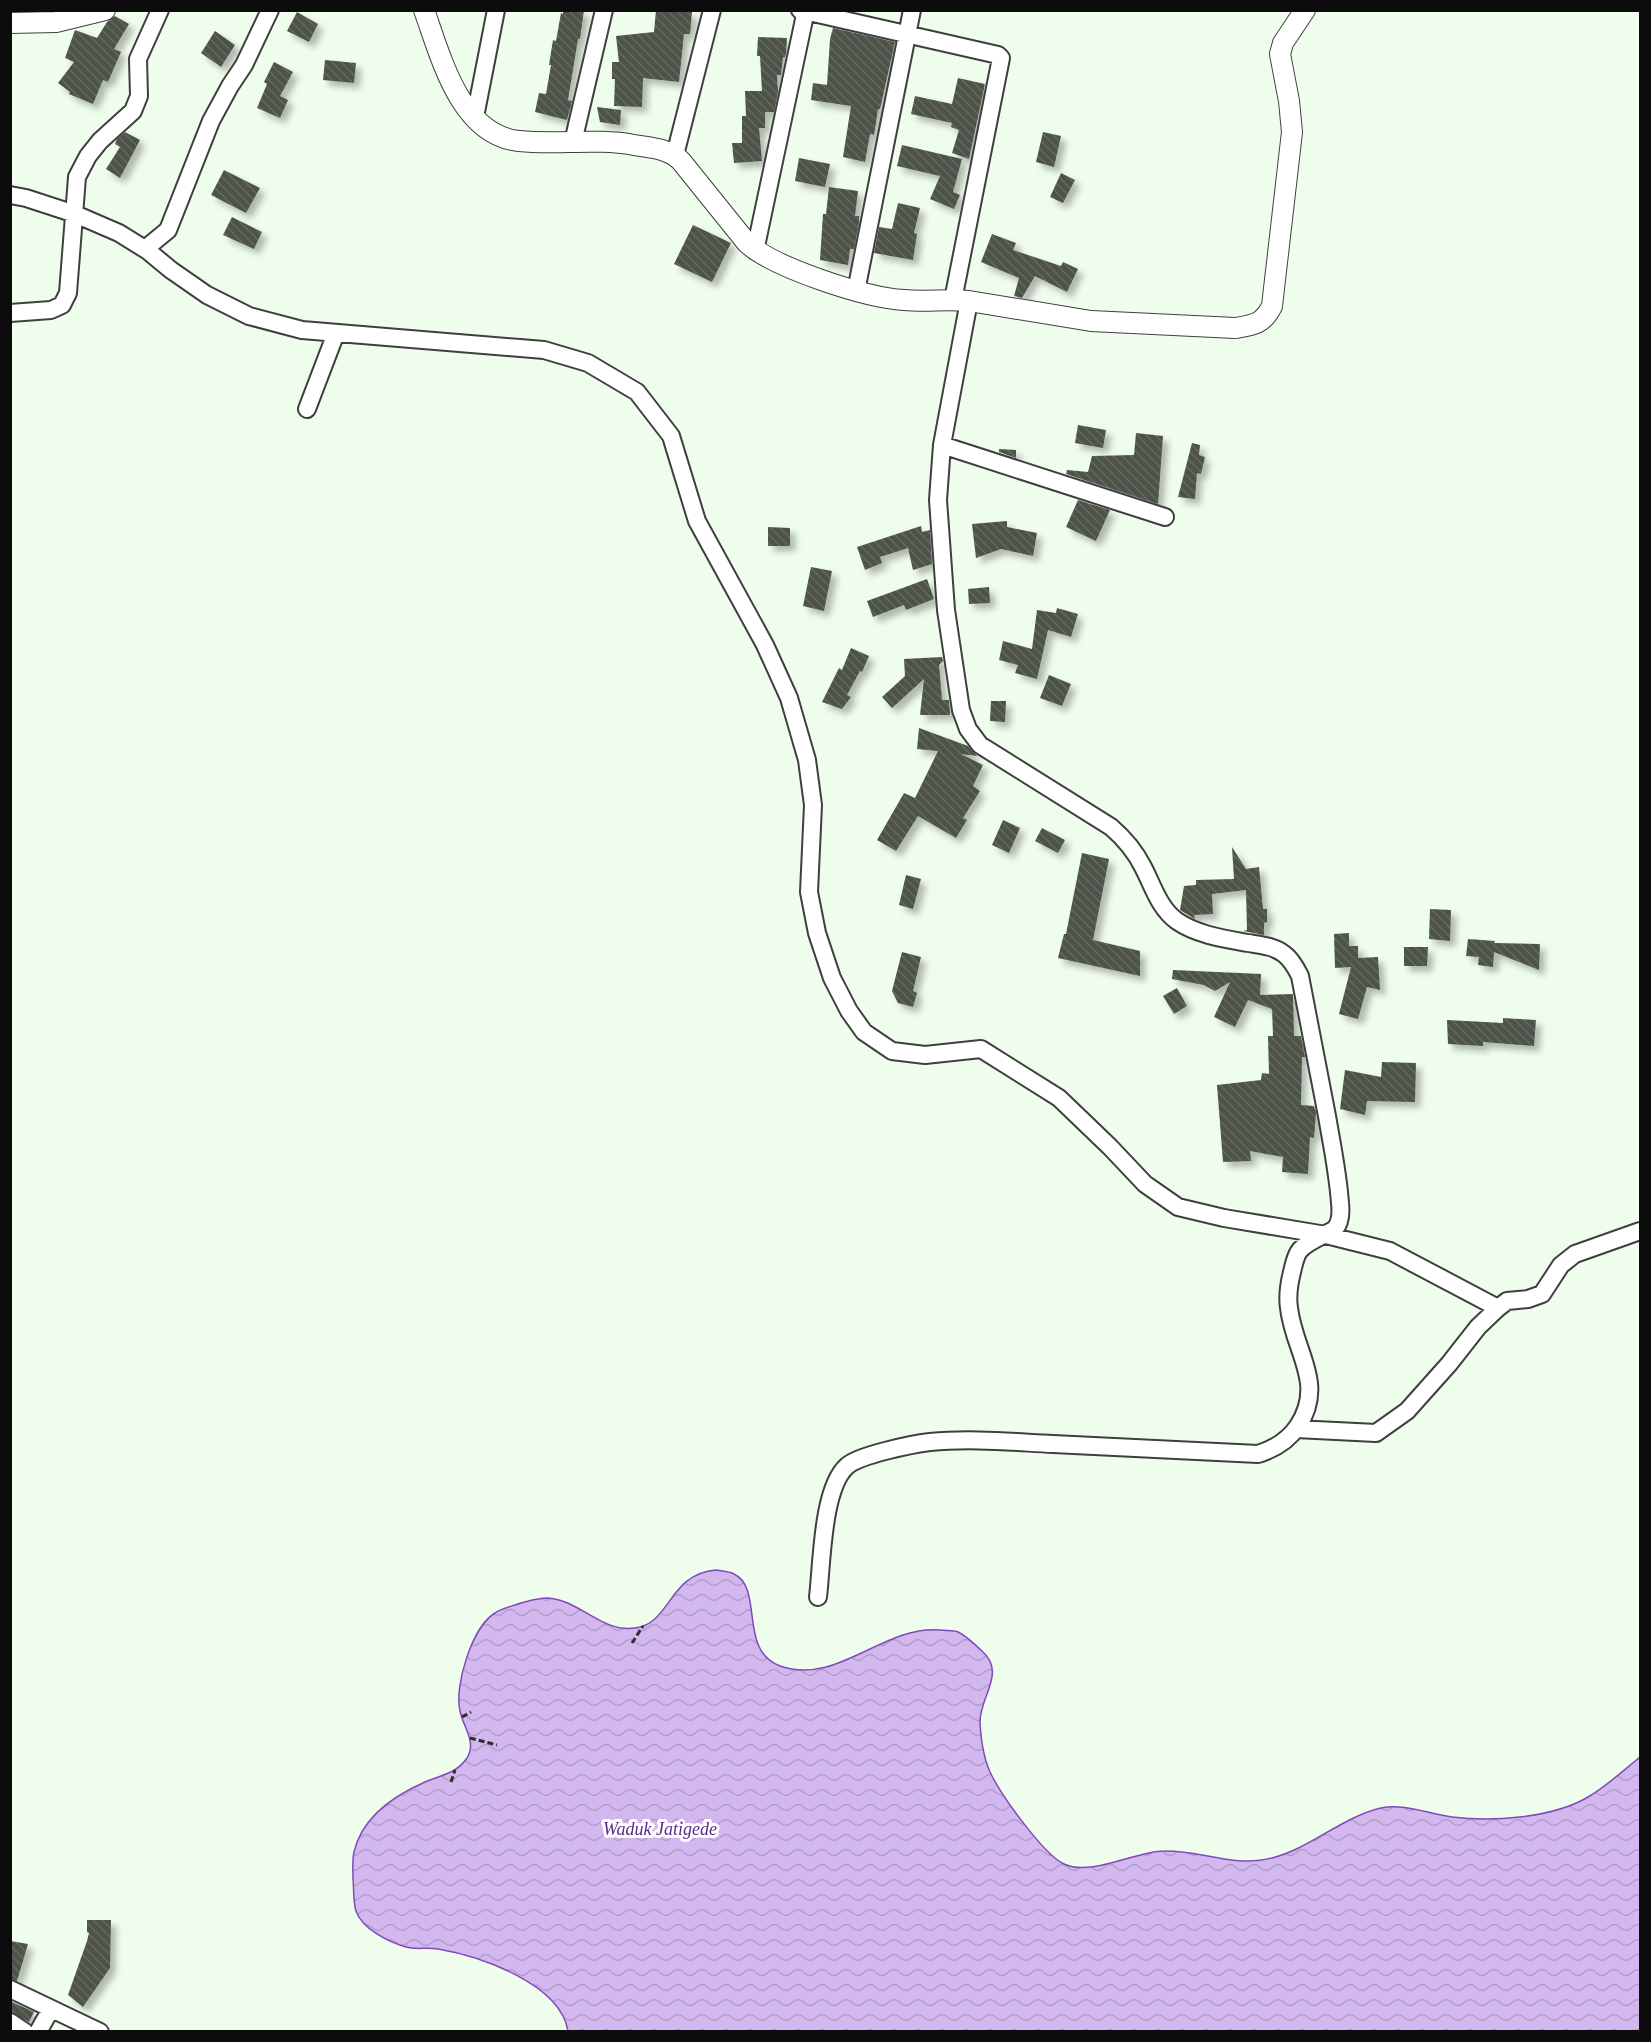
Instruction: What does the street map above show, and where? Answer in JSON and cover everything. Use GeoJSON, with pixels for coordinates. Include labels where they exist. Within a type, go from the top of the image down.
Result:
{"type":"FeatureCollection","features":[{"type":"Feature","properties":{"kind":"street"},"geometry":{"type":"LineString","coordinates":[[10,23],[56,22],[105,10]]}},
{"type":"Feature","properties":{"kind":"street"},"geometry":{"type":"LineString","coordinates":[[10,313],[51,310],[62,305],[68,293],[77,177],[88,156],[100,141],[134,111],[137,104],[138,59],[160,10]]}},
{"type":"Feature","properties":{"kind":"street"},"geometry":{"type":"LineString","coordinates":[[145,249],[168,230],[211,121],[244,65],[270,10]]}},
{"type":"Feature","properties":{"kind":"street"},"geometry":{"type":"LineString","coordinates":[[424,10],[447,74],[466,109],[496,135],[518,141],[621,143],[669,152],[675,156],[730,224],[755,250],[772,261],[856,291],[904,300],[961,301],[1106,322],[1235,328],[1251,326],[1266,318],[1272,306],[1292,132],[1280,54],[1283,43],[1305,10]]}},
{"type":"Feature","properties":{"kind":"street"},"geometry":{"type":"LineString","coordinates":[[475,117],[496,10]]}},
{"type":"Feature","properties":{"kind":"street"},"geometry":{"type":"LineString","coordinates":[[573,142],[603,10]]}},
{"type":"Feature","properties":{"kind":"street"},"geometry":{"type":"LineString","coordinates":[[675,156],[712,10]]}},
{"type":"Feature","properties":{"kind":"street"},"geometry":{"type":"LineString","coordinates":[[856,291],[912,10]]}},
{"type":"Feature","properties":{"kind":"street"},"geometry":{"type":"LineString","coordinates":[[755,250],[804,11],[998,55],[1001,58],[961,301],[942,445],[938,500],[946,610],[961,710],[968,729],[980,745],[1112,827],[1126,840],[1143,867],[1159,900],[1177,921],[1223,938],[1271,947],[1284,954],[1293,963],[1300,976],[1333,1149],[1340,1203],[1339,1225],[1298,1252],[1287,1291],[1291,1323],[1310,1388],[1310,1401],[1305,1416],[1286,1440],[1269,1451],[1257,1454],[990,1441],[929,1442],[882,1452],[847,1466],[834,1485],[827,1510],[818,1597]]}},
{"type":"Feature","properties":{"kind":"street"},"geometry":{"type":"LineString","coordinates":[[10,195],[75,214],[119,233],[145,249],[207,295],[249,316],[302,330],[544,350],[588,363],[637,392],[671,436],[696,521],[765,645],[789,698],[809,771],[813,805],[809,892],[817,933],[832,978],[849,1011],[864,1032],[892,1051],[925,1055],[981,1049],[1059,1098],[1145,1184],[1178,1207],[1224,1218],[1326,1235],[1390,1251],[1498,1308]]}},
{"type":"Feature","properties":{"kind":"street"},"geometry":{"type":"LineString","coordinates":[[307,409],[336,333]]}},
{"type":"Feature","properties":{"kind":"street"},"geometry":{"type":"LineString","coordinates":[[942,445],[1165,517]]}},
{"type":"Feature","properties":{"kind":"street"},"geometry":{"type":"LineString","coordinates":[[1296,1429],[1376,1433],[1407,1411],[1449,1365],[1478,1327],[1507,1301],[1528,1299],[1542,1294],[1561,1265],[1575,1254],[1641,1231]]}},
{"type":"Feature","properties":{"kind":"street"},"geometry":{"type":"LineString","coordinates":[[10,1989],[99,2031]]}},
{"type":"Feature","properties":{"kind":"street"},"geometry":{"type":"LineString","coordinates":[[38,2031],[51,2009]]}},
{"type":"Feature","properties":{"kind":"street"},"geometry":{"type":"LineString","coordinates":[[10,2022],[25,2031]]}},
{"type":"Feature","properties":{"kind":"path"},"geometry":{"type":"LineString","coordinates":[[632,1643],[643,1626]]}},
{"type":"Feature","properties":{"kind":"path"},"geometry":{"type":"LineString","coordinates":[[462,1717],[471,1713]]}},
{"type":"Feature","properties":{"kind":"path"},"geometry":{"type":"LineString","coordinates":[[470,1738],[497,1745]]}},
{"type":"Feature","properties":{"kind":"path"},"geometry":{"type":"LineString","coordinates":[[451,1782],[455,1770]]}},
{"type":"Feature","properties":{"kind":"water","name":"Waduk Jatigede"},"geometry":{"type":"Polygon","coordinates":[[[716,1570],[732,1573],[743,1581],[748,1592],[759,1647],[767,1658],[780,1666],[801,1670],[821,1668],[841,1662],[899,1636],[919,1631],[954,1631],[968,1638],[989,1659],[992,1668],[992,1677],[983,1704],[980,1723],[983,1750],[989,1770],[1005,1797],[1035,1837],[1064,1864],[1075,1867],[1100,1866],[1164,1851],[1178,1851],[1231,1860],[1258,1861],[1300,1847],[1353,1818],[1381,1808],[1399,1807],[1443,1816],[1485,1819],[1540,1814],[1558,1810],[1588,1797],[1640,1757],[1640,2031],[568,2031],[562,2014],[550,1999],[515,1975],[495,1965],[455,1953],[434,1948],[410,1948],[399,1945],[377,1934],[364,1924],[356,1911],[354,1900],[353,1859],[358,1840],[364,1828],[380,1809],[413,1788],[453,1771],[467,1758],[471,1746],[460,1711],[462,1673],[472,1644],[487,1620],[504,1608],[547,1598],[569,1604],[611,1626],[635,1628],[647,1625],[656,1618],[688,1580],[700,1573],[716,1570]]]}},
{"type":"Feature","properties":{"kind":"building"},"geometry":{"type":"Polygon","coordinates":[[[563,10],[584,10],[568,100],[572,101],[567,120],[535,112],[539,93],[546,94],[553,40],[556,41],[563,10]]]}},
{"type":"Feature","properties":{"kind":"building"},"geometry":{"type":"Polygon","coordinates":[[[656,10],[692,12],[690,34],[684,34],[679,82],[643,78],[642,107],[614,106],[615,79],[612,79],[612,62],[619,62],[616,36],[654,32],[656,10]]]}},
{"type":"Feature","properties":{"kind":"building"},"geometry":{"type":"Polygon","coordinates":[[[297,12],[318,24],[309,42],[287,31],[297,12]]]}},
{"type":"Feature","properties":{"kind":"building"},"geometry":{"type":"Polygon","coordinates":[[[115,16],[129,24],[114,49],[121,52],[108,82],[103,80],[93,104],[69,94],[70,92],[58,83],[74,62],[65,58],[75,30],[97,38],[107,22],[115,16]]]}},
{"type":"Feature","properties":{"kind":"building"},"geometry":{"type":"Polygon","coordinates":[[[833,28],[895,42],[880,109],[878,109],[874,135],[870,134],[865,162],[843,157],[851,106],[811,100],[813,83],[827,85],[830,39],[833,28]]]}},
{"type":"Feature","properties":{"kind":"building"},"geometry":{"type":"Polygon","coordinates":[[[215,31],[235,45],[221,67],[201,53],[215,31]]]}},
{"type":"Feature","properties":{"kind":"building"},"geometry":{"type":"Polygon","coordinates":[[[758,37],[787,38],[786,53],[783,57],[781,75],[777,75],[778,92],[774,112],[765,112],[765,128],[759,128],[762,161],[734,163],[732,143],[742,143],[742,116],[746,116],[745,91],[762,91],[760,56],[757,56],[758,37]]]}},
{"type":"Feature","properties":{"kind":"building"},"geometry":{"type":"Polygon","coordinates":[[[325,60],[356,63],[354,83],[323,80],[325,60]]]}},
{"type":"Feature","properties":{"kind":"building"},"geometry":{"type":"Polygon","coordinates":[[[274,62],[293,72],[280,96],[288,100],[280,118],[257,108],[267,84],[264,82],[274,62]]]}},
{"type":"Feature","properties":{"kind":"building"},"geometry":{"type":"Polygon","coordinates":[[[958,78],[985,84],[969,159],[952,153],[959,130],[951,127],[952,123],[911,114],[915,96],[952,104],[958,78]]]}},
{"type":"Feature","properties":{"kind":"building"},"geometry":{"type":"Polygon","coordinates":[[[597,107],[621,110],[620,125],[600,122],[597,107]]]}},
{"type":"Feature","properties":{"kind":"building"},"geometry":{"type":"Polygon","coordinates":[[[125,132],[140,140],[120,178],[106,169],[120,147],[115,144],[117,139],[125,132]]]}},
{"type":"Feature","properties":{"kind":"building"},"geometry":{"type":"Polygon","coordinates":[[[1043,132],[1061,136],[1054,167],[1036,162],[1043,132]]]}},
{"type":"Feature","properties":{"kind":"building"},"geometry":{"type":"Polygon","coordinates":[[[902,145],[962,159],[953,192],[960,195],[954,209],[930,199],[940,176],[897,166],[902,145]]]}},
{"type":"Feature","properties":{"kind":"building"},"geometry":{"type":"Polygon","coordinates":[[[799,158],[830,164],[825,187],[795,181],[799,158]]]}},
{"type":"Feature","properties":{"kind":"building"},"geometry":{"type":"Polygon","coordinates":[[[224,170],[260,188],[246,213],[211,195],[224,170]]]}},
{"type":"Feature","properties":{"kind":"building"},"geometry":{"type":"Polygon","coordinates":[[[1061,173],[1075,180],[1063,203],[1050,197],[1061,173]]]}},
{"type":"Feature","properties":{"kind":"building"},"geometry":{"type":"Polygon","coordinates":[[[829,187],[858,191],[855,216],[859,216],[859,223],[854,249],[850,249],[848,265],[820,260],[823,214],[826,214],[829,187]]]}},
{"type":"Feature","properties":{"kind":"building"},"geometry":{"type":"Polygon","coordinates":[[[898,203],[920,208],[914,233],[917,234],[913,260],[874,253],[879,227],[892,229],[898,203]]]}},
{"type":"Feature","properties":{"kind":"building"},"geometry":{"type":"Polygon","coordinates":[[[232,217],[262,232],[254,249],[223,235],[232,217]]]}},
{"type":"Feature","properties":{"kind":"building"},"geometry":{"type":"Polygon","coordinates":[[[693,225],[731,243],[712,282],[674,264],[693,225]]]}},
{"type":"Feature","properties":{"kind":"building"},"geometry":{"type":"Polygon","coordinates":[[[992,234],[1016,243],[1013,250],[1061,266],[1063,262],[1078,269],[1067,292],[1035,276],[1022,298],[1014,296],[1019,278],[981,262],[992,234]]]}},
{"type":"Feature","properties":{"kind":"building"},"geometry":{"type":"Polygon","coordinates":[[[1078,425],[1106,430],[1103,448],[1075,443],[1078,425]]]}},
{"type":"Feature","properties":{"kind":"building"},"geometry":{"type":"Polygon","coordinates":[[[1136,433],[1163,436],[1158,504],[1066,474],[1067,470],[1088,472],[1092,456],[1134,455],[1136,433]]]}},
{"type":"Feature","properties":{"kind":"building"},"geometry":{"type":"Polygon","coordinates":[[[1192,443],[1200,445],[1199,455],[1205,457],[1201,474],[1197,473],[1195,499],[1178,497],[1192,443]]]}},
{"type":"Feature","properties":{"kind":"building"},"geometry":{"type":"Polygon","coordinates":[[[999,449],[1016,450],[1016,458],[999,452],[999,449]]]}},
{"type":"Feature","properties":{"kind":"building"},"geometry":{"type":"Polygon","coordinates":[[[1078,500],[1110,510],[1096,541],[1066,527],[1078,500]]]}},
{"type":"Feature","properties":{"kind":"building"},"geometry":{"type":"Polygon","coordinates":[[[1007,521],[1007,527],[1037,533],[1033,556],[1001,549],[976,558],[972,524],[1007,521]]]}},
{"type":"Feature","properties":{"kind":"building"},"geometry":{"type":"Polygon","coordinates":[[[921,526],[922,532],[930,530],[932,564],[913,570],[908,548],[880,557],[882,563],[865,570],[857,547],[921,526]]]}},
{"type":"Feature","properties":{"kind":"building"},"geometry":{"type":"Polygon","coordinates":[[[768,527],[790,528],[790,546],[768,546],[768,527]]]}},
{"type":"Feature","properties":{"kind":"building"},"geometry":{"type":"Polygon","coordinates":[[[811,567],[832,571],[824,611],[803,606],[811,567]]]}},
{"type":"Feature","properties":{"kind":"building"},"geometry":{"type":"Polygon","coordinates":[[[927,579],[934,599],[906,610],[904,605],[873,617],[867,601],[927,579]]]}},
{"type":"Feature","properties":{"kind":"building"},"geometry":{"type":"Polygon","coordinates":[[[989,587],[990,603],[969,604],[968,589],[989,587]]]}},
{"type":"Feature","properties":{"kind":"building"},"geometry":{"type":"Polygon","coordinates":[[[1057,608],[1078,614],[1071,637],[1048,630],[1037,679],[1015,673],[1018,665],[999,660],[1003,641],[1032,649],[1037,610],[1056,613],[1057,608]]]}},
{"type":"Feature","properties":{"kind":"building"},"geometry":{"type":"Polygon","coordinates":[[[851,648],[869,656],[847,695],[851,697],[842,709],[822,702],[839,668],[842,670],[851,648]]]}},
{"type":"Feature","properties":{"kind":"building"},"geometry":{"type":"Polygon","coordinates":[[[942,657],[943,661],[939,665],[942,700],[949,700],[950,715],[920,715],[924,679],[892,708],[882,697],[905,676],[904,659],[942,657]]]}},
{"type":"Feature","properties":{"kind":"building"},"geometry":{"type":"Polygon","coordinates":[[[1049,675],[1071,684],[1062,706],[1040,698],[1049,675]]]}},
{"type":"Feature","properties":{"kind":"building"},"geometry":{"type":"Polygon","coordinates":[[[991,701],[1006,701],[1005,722],[990,721],[991,701]]]}},
{"type":"Feature","properties":{"kind":"building"},"geometry":{"type":"Polygon","coordinates":[[[919,728],[968,746],[977,756],[961,754],[983,765],[973,786],[980,791],[963,818],[967,820],[956,838],[918,816],[896,851],[877,840],[904,793],[915,798],[938,751],[917,749],[919,728]]]}},
{"type":"Feature","properties":{"kind":"building"},"geometry":{"type":"Polygon","coordinates":[[[1003,820],[1020,828],[1009,853],[992,845],[1003,820]]]}},
{"type":"Feature","properties":{"kind":"building"},"geometry":{"type":"Polygon","coordinates":[[[1042,828],[1065,840],[1058,853],[1035,841],[1042,828]]]}},
{"type":"Feature","properties":{"kind":"building"},"geometry":{"type":"Polygon","coordinates":[[[1232,847],[1246,869],[1259,867],[1263,909],[1267,909],[1264,935],[1243,931],[1247,930],[1246,890],[1212,894],[1213,914],[1194,915],[1195,919],[1180,910],[1184,886],[1196,885],[1196,880],[1234,879],[1232,847]]]}},
{"type":"Feature","properties":{"kind":"building"},"geometry":{"type":"Polygon","coordinates":[[[1082,853],[1109,859],[1093,940],[1140,951],[1140,976],[1058,958],[1064,934],[1066,934],[1082,853]]]}},
{"type":"Feature","properties":{"kind":"building"},"geometry":{"type":"Polygon","coordinates":[[[906,875],[921,879],[913,909],[899,905],[906,875]]]}},
{"type":"Feature","properties":{"kind":"building"},"geometry":{"type":"Polygon","coordinates":[[[1430,909],[1451,910],[1450,941],[1429,939],[1430,909]]]}},
{"type":"Feature","properties":{"kind":"building"},"geometry":{"type":"Polygon","coordinates":[[[1349,933],[1349,946],[1358,946],[1358,958],[1378,957],[1380,990],[1367,987],[1358,1019],[1339,1014],[1351,967],[1335,968],[1334,934],[1349,933]]]}},
{"type":"Feature","properties":{"kind":"building"},"geometry":{"type":"Polygon","coordinates":[[[1468,939],[1495,941],[1494,943],[1540,944],[1539,970],[1494,952],[1493,967],[1478,965],[1479,957],[1466,956],[1468,939]]]}},
{"type":"Feature","properties":{"kind":"building"},"geometry":{"type":"Polygon","coordinates":[[[1404,947],[1428,947],[1427,966],[1404,966],[1404,947]]]}},
{"type":"Feature","properties":{"kind":"building"},"geometry":{"type":"Polygon","coordinates":[[[902,952],[921,957],[913,991],[917,993],[913,1007],[898,1003],[892,991],[902,952]]]}},
{"type":"Feature","properties":{"kind":"building"},"geometry":{"type":"Polygon","coordinates":[[[1173,970],[1261,974],[1260,995],[1293,994],[1294,1036],[1301,1036],[1305,1057],[1302,1057],[1301,1105],[1314,1106],[1316,1112],[1314,1138],[1310,1137],[1308,1174],[1282,1172],[1283,1157],[1250,1151],[1251,1161],[1223,1162],[1217,1085],[1261,1080],[1262,1073],[1269,1074],[1268,1036],[1273,1036],[1272,1009],[1248,1000],[1235,1027],[1214,1017],[1230,982],[1215,991],[1204,985],[1172,979],[1173,970]]]}},
{"type":"Feature","properties":{"kind":"building"},"geometry":{"type":"Polygon","coordinates":[[[1177,988],[1187,1006],[1174,1014],[1163,996],[1177,988]]]}},
{"type":"Feature","properties":{"kind":"building"},"geometry":{"type":"Polygon","coordinates":[[[1503,1018],[1536,1020],[1534,1046],[1483,1042],[1483,1046],[1448,1044],[1447,1020],[1503,1023],[1503,1018]]]}},
{"type":"Feature","properties":{"kind":"building"},"geometry":{"type":"Polygon","coordinates":[[[1382,1062],[1416,1063],[1415,1102],[1367,1101],[1365,1115],[1340,1109],[1345,1070],[1381,1077],[1382,1062]]]}},
{"type":"Feature","properties":{"kind":"building"},"geometry":{"type":"Polygon","coordinates":[[[87,1920],[111,1920],[110,1968],[83,2007],[68,1995],[87,1941],[89,1933],[87,1932],[87,1920]]]}},
{"type":"Feature","properties":{"kind":"building"},"geometry":{"type":"Polygon","coordinates":[[[10,1941],[28,1944],[17,1981],[10,1979],[10,1941]]]}},
{"type":"Feature","properties":{"kind":"building"},"geometry":{"type":"Polygon","coordinates":[[[10,2001],[34,2012],[29,2022],[10,2012],[10,2001]]]}}]}
